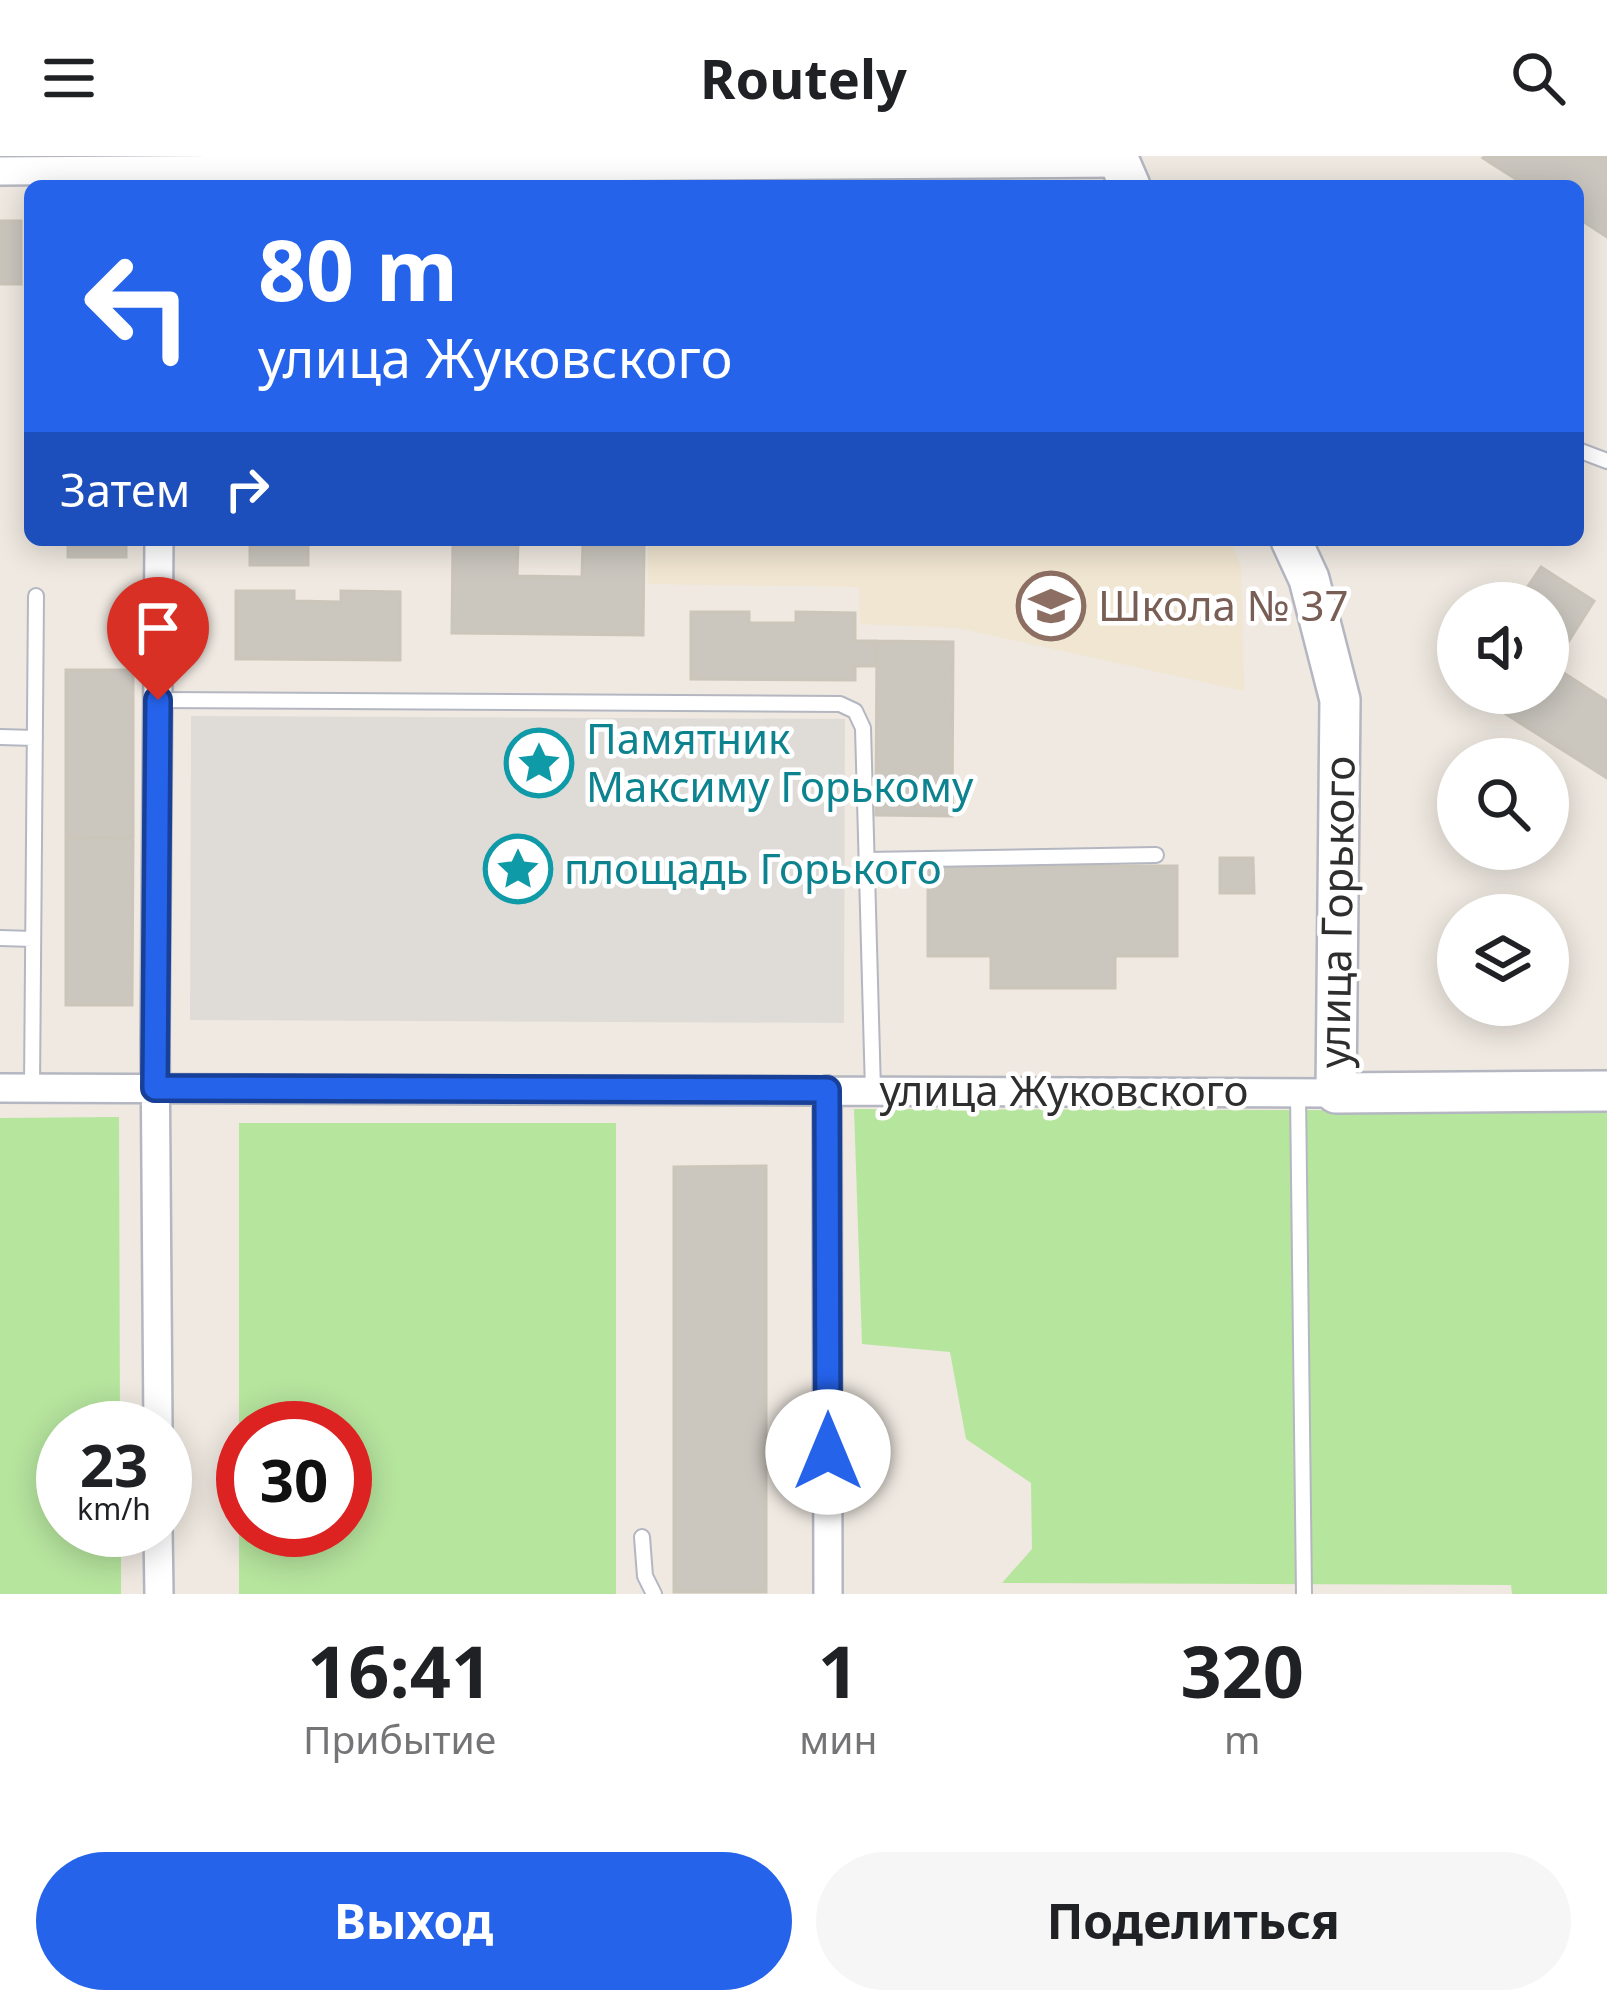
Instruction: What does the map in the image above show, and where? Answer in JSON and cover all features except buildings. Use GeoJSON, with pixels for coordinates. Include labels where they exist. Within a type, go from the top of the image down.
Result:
{"type":"FeatureCollection","features":[{"type":"Feature","properties":{"kind":"main road","name":"улица Горького"},"geometry":{"type":"LineString","coordinates":[[1294,546],[1309,580],[1340,700],[1317,1093],[1607,1091]]}},
{"type":"Feature","properties":{"kind":"street"},"geometry":{"type":"LineString","coordinates":[[0,171],[1122,168]]}},
{"type":"Feature","properties":{"kind":"street"},"geometry":{"type":"LineString","coordinates":[[158,1401],[159,546]]}},
{"type":"Feature","properties":{"kind":"street","name":"улица Жуковского"},"geometry":{"type":"LineString","coordinates":[[0,1088],[1317,1093]]}},
{"type":"Feature","properties":{"kind":"street"},"geometry":{"type":"LineString","coordinates":[[827,1090],[828,1594]]}},
{"type":"Feature","properties":{"kind":"street"},"geometry":{"type":"LineString","coordinates":[[158,1557],[159,1594]]}},
{"type":"Feature","properties":{"kind":"lane"},"geometry":{"type":"LineString","coordinates":[[32,1088],[36,596]]}},
{"type":"Feature","properties":{"kind":"lane"},"geometry":{"type":"LineString","coordinates":[[158,700],[840,704],[855,711],[862,728],[873,1091]]}},
{"type":"Feature","properties":{"kind":"lane"},"geometry":{"type":"LineString","coordinates":[[0,737],[35,737]]}},
{"type":"Feature","properties":{"kind":"lane"},"geometry":{"type":"LineString","coordinates":[[866,860],[1156,856]]}},
{"type":"Feature","properties":{"kind":"lane"},"geometry":{"type":"LineString","coordinates":[[0,938],[33,939]]}},
{"type":"Feature","properties":{"kind":"lane"},"geometry":{"type":"LineString","coordinates":[[1304,1594],[1317,1093]]}},
{"type":"Feature","properties":{"kind":"lane"},"geometry":{"type":"LineString","coordinates":[[642,1537],[645,1576],[654,1594]]}},
{"type":"Feature","properties":{"kind":"shaded area","name":"Школа № 37"},"geometry":{"type":"Polygon","coordinates":[[[648,546],[1233,546],[1241,566],[1244,691],[958,628],[860,624],[859,587],[648,584],[648,546]]]}},
{"type":"Feature","properties":{"kind":"shaded area","name":"площадь Горького"},"geometry":{"type":"Polygon","coordinates":[[[191,716],[845,719],[844,1023],[190,1020],[191,716]]]}},
{"type":"Feature","properties":{"kind":"green space"},"geometry":{"type":"Polygon","coordinates":[[[854,1109],[1607,1111],[1607,1594],[1512,1594],[1511,1585],[1002,1583],[1032,1549],[1031,1483],[966,1439],[950,1352],[862,1344],[854,1109]]]}},
{"type":"Feature","properties":{"kind":"green space"},"geometry":{"type":"Polygon","coordinates":[[[119,1117],[120,1401],[36,1401],[36,1557],[121,1557],[121,1594],[0,1594],[0,1118],[119,1117]]]}},
{"type":"Feature","properties":{"kind":"green space"},"geometry":{"type":"Polygon","coordinates":[[[239,1123],[616,1123],[616,1594],[239,1594],[239,1557],[372,1557],[372,1401],[239,1401],[239,1123]]]}},
{"type":"Feature","properties":{"kind":"place","name":"Школа № 37"},"geometry":{"type":"Point","coordinates":[1051,606]}},
{"type":"Feature","properties":{"kind":"place","name":"Памятник Максиму Горькому"},"geometry":{"type":"Point","coordinates":[539,763]}},
{"type":"Feature","properties":{"kind":"place","name":"площадь Горького"},"geometry":{"type":"Point","coordinates":[518,869]}},
{"type":"Feature","properties":{"kind":"route"},"geometry":{"type":"LineString","coordinates":[[158,700],[155,1088],[827,1090],[828,1452]]}}]}
